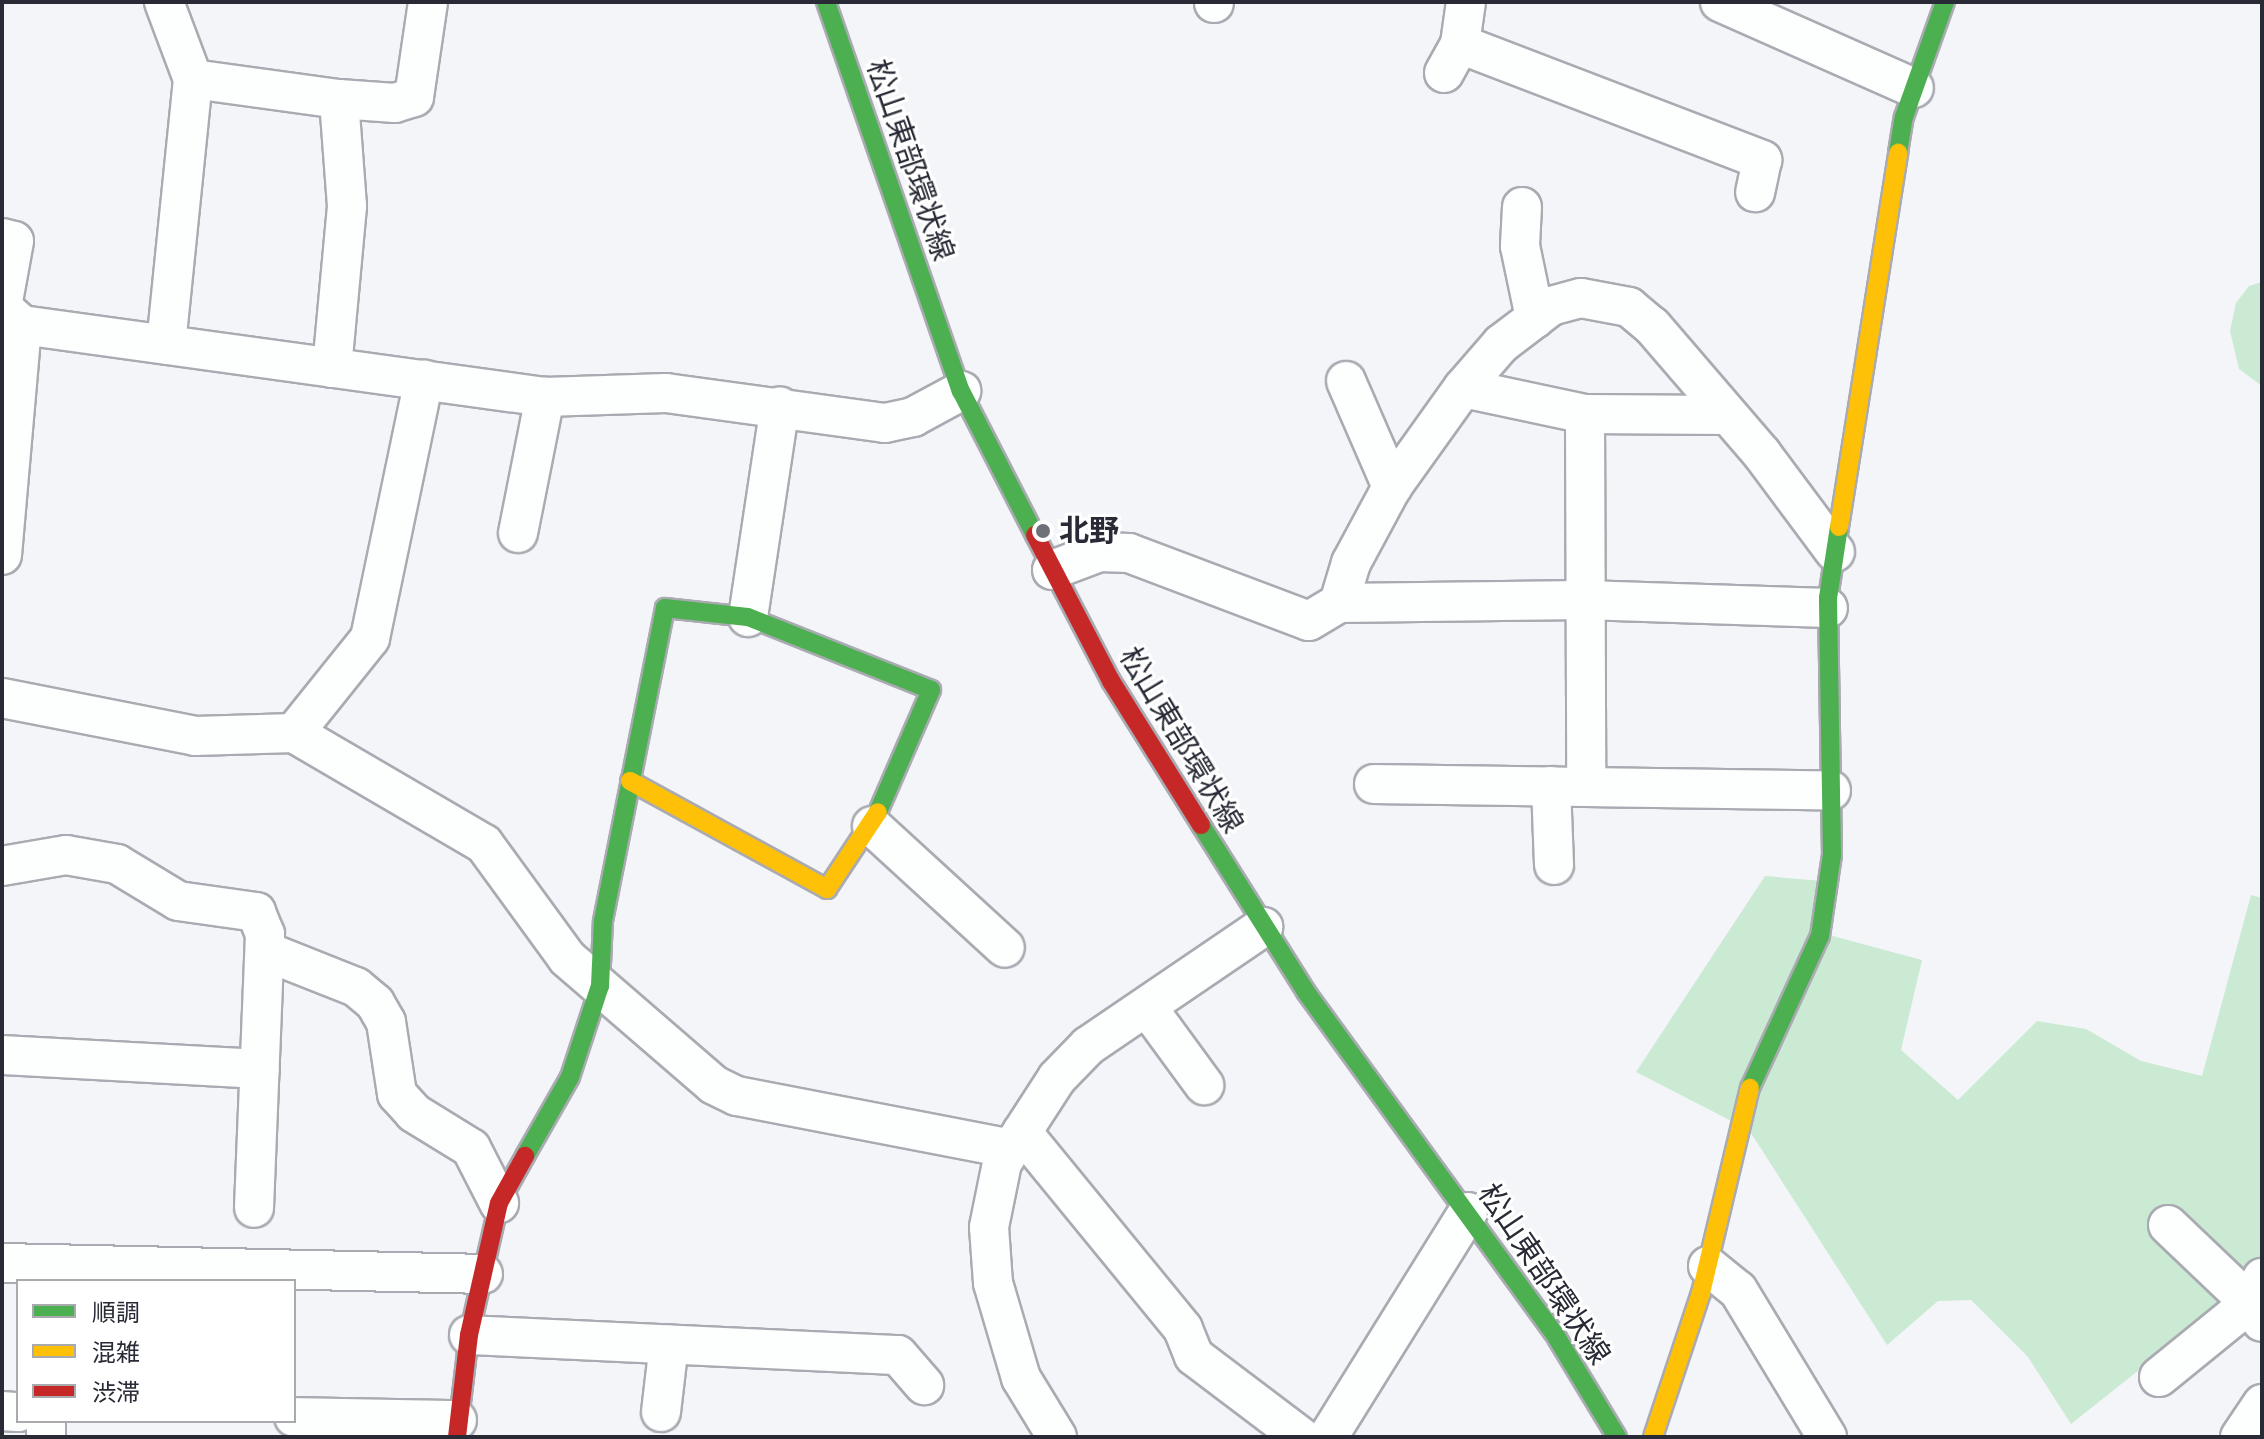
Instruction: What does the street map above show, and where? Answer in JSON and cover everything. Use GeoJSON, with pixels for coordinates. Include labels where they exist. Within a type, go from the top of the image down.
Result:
{"type":"FeatureCollection","features":[{"type":"Feature","properties":{"kind":"street"},"geometry":{"type":"LineString","coordinates":[[164,2],[193,79],[166,345]]}},
{"type":"Feature","properties":{"kind":"street"},"geometry":{"type":"LineString","coordinates":[[193,79],[339,99],[395,103],[414,97],[428,2]]}},
{"type":"Feature","properties":{"kind":"street","name":"松山東部環状線"},"geometry":{"type":"LineString","coordinates":[[826,2],[961,391],[1118,693],[1263,927],[1468,1212],[1617,1437]]}},
{"type":"Feature","properties":{"kind":"street"},"geometry":{"type":"LineString","coordinates":[[1466,2],[1452,59],[1762,160],[1755,192]]}},
{"type":"Feature","properties":{"kind":"street"},"geometry":{"type":"LineString","coordinates":[[1720,2],[1914,88]]}},
{"type":"Feature","properties":{"kind":"street"},"geometry":{"type":"LineString","coordinates":[[1653,1437],[1708,1266],[1750,1087],[1820,936],[1832,855],[1828,608],[1835,552],[1904,117],[1945,2]]}},
{"type":"Feature","properties":{"kind":"street"},"geometry":{"type":"LineString","coordinates":[[332,368],[347,206],[339,99]]}},
{"type":"Feature","properties":{"kind":"street"},"geometry":{"type":"LineString","coordinates":[[1522,207],[1520,246],[1535,318]]}},
{"type":"Feature","properties":{"kind":"street"},"geometry":{"type":"LineString","coordinates":[[2,238],[14,241],[2,307],[22,325],[545,397],[666,393],[780,406],[885,423],[913,417],[961,391]]}},
{"type":"Feature","properties":{"kind":"street"},"geometry":{"type":"LineString","coordinates":[[1339,603],[1351,563],[1392,487],[1463,388],[1535,318],[1551,306],[1581,298],[1629,307],[1725,415],[1835,552]]}},
{"type":"Feature","properties":{"kind":"street"},"geometry":{"type":"LineString","coordinates":[[2,555],[22,325]]}},
{"type":"Feature","properties":{"kind":"street"},"geometry":{"type":"LineString","coordinates":[[294,733],[370,638],[424,380]]}},
{"type":"Feature","properties":{"kind":"street"},"geometry":{"type":"LineString","coordinates":[[1346,381],[1392,487]]}},
{"type":"Feature","properties":{"kind":"street"},"geometry":{"type":"LineString","coordinates":[[1463,388],[1585,414],[1725,415]]}},
{"type":"Feature","properties":{"kind":"street"},"geometry":{"type":"LineString","coordinates":[[518,533],[545,397]]}},
{"type":"Feature","properties":{"kind":"street"},"geometry":{"type":"LineString","coordinates":[[748,617],[780,406]]}},
{"type":"Feature","properties":{"kind":"street"},"geometry":{"type":"LineString","coordinates":[[1554,865],[1569,787],[1584,600],[1585,414]]}},
{"type":"Feature","properties":{"kind":"street"},"geometry":{"type":"LineString","coordinates":[[1052,570],[1100,552],[1129,553],[1287,617],[1309,621],[1339,603],[1584,600],[1828,608]]}},
{"type":"Feature","properties":{"kind":"street"},"geometry":{"type":"LineString","coordinates":[[296,1417],[457,1428],[469,1335],[499,1203],[570,1077],[600,986],[603,921],[630,781],[665,608],[748,617],[931,690],[872,826],[827,889],[630,781]]}},
{"type":"Feature","properties":{"kind":"street"},"geometry":{"type":"LineString","coordinates":[[2,698],[195,736],[294,733],[484,844],[505,864],[551,941],[714,1085],[737,1096],[1017,1141],[1183,1329],[1194,1356],[1256,1424],[1301,1437]]}},
{"type":"Feature","properties":{"kind":"street"},"geometry":{"type":"LineString","coordinates":[[1374,784],[1831,790]]}},
{"type":"Feature","properties":{"kind":"street"},"geometry":{"type":"LineString","coordinates":[[872,826],[1005,948]]}},
{"type":"Feature","properties":{"kind":"street"},"geometry":{"type":"LineString","coordinates":[[2,866],[66,855],[117,864],[178,901],[256,912],[265,951],[254,1208]]}},
{"type":"Feature","properties":{"kind":"street"},"geometry":{"type":"LineString","coordinates":[[1057,1437],[1021,1378],[993,1283],[992,1193],[1017,1141],[1057,1078],[1088,1046],[1263,927]]}},
{"type":"Feature","properties":{"kind":"street"},"geometry":{"type":"LineString","coordinates":[[265,951],[356,987],[375,1003],[386,1022],[397,1094],[414,1113],[471,1148],[499,1203]]}},
{"type":"Feature","properties":{"kind":"street"},"geometry":{"type":"LineString","coordinates":[[1147,1007],[1204,1085]]}},
{"type":"Feature","properties":{"kind":"street"},"geometry":{"type":"LineString","coordinates":[[2,1055],[260,1069]]}},
{"type":"Feature","properties":{"kind":"street"},"geometry":{"type":"LineString","coordinates":[[1328,1437],[1468,1212]]}},
{"type":"Feature","properties":{"kind":"street"},"geometry":{"type":"LineString","coordinates":[[2159,1377],[2258,1301],[2168,1225]]}},
{"type":"Feature","properties":{"kind":"street"},"geometry":{"type":"LineString","coordinates":[[2,1263],[483,1274]]}},
{"type":"Feature","properties":{"kind":"street"},"geometry":{"type":"LineString","coordinates":[[1708,1266],[1738,1290],[1827,1437]]}},
{"type":"Feature","properties":{"kind":"street"},"geometry":{"type":"LineString","coordinates":[[469,1335],[898,1355],[924,1385]]}},
{"type":"Feature","properties":{"kind":"street"},"geometry":{"type":"LineString","coordinates":[[661,1412],[669,1344]]}},
{"type":"Feature","properties":{"kind":"street"},"geometry":{"type":"LineString","coordinates":[[2240,1437],[2262,1404]]}},
{"type":"Feature","properties":{"kind":"green space"},"geometry":{"type":"Polygon","coordinates":[[[2262,282],[2262,386],[2239,369],[2230,331],[2236,303],[2249,286],[2262,282]]]}},
{"type":"Feature","properties":{"kind":"green space"},"geometry":{"type":"Polygon","coordinates":[[[1765,876],[1822,881],[1814,931],[1922,960],[1901,1050],[1958,1100],[2037,1021],[2086,1029],[2141,1061],[2202,1076],[2251,895],[2262,898],[2262,1305],[2158,1390],[2139,1370],[2071,1424],[2028,1357],[1971,1300],[1938,1301],[1887,1345],[1749,1130],[1636,1072],[1765,876]]]}},
{"type":"Feature","properties":{"kind":"traffic: fast"},"geometry":{"type":"LineString","coordinates":[[826,2],[961,391],[1035,535]]}},
{"type":"Feature","properties":{"kind":"traffic: fast"},"geometry":{"type":"LineString","coordinates":[[1898,153],[1904,117],[1945,2]]}},
{"type":"Feature","properties":{"kind":"traffic: fast"},"geometry":{"type":"LineString","coordinates":[[1750,1088],[1820,936],[1832,855],[1828,598],[1839,527]]}},
{"type":"Feature","properties":{"kind":"traffic: fast"},"geometry":{"type":"LineString","coordinates":[[525,1156],[570,1077],[600,986],[603,921],[665,608],[748,617],[931,690],[878,812]]}},
{"type":"Feature","properties":{"kind":"traffic: fast"},"geometry":{"type":"LineString","coordinates":[[1201,825],[1306,992],[1557,1338],[1617,1437]]}},
{"type":"Feature","properties":{"kind":"traffic: slow"},"geometry":{"type":"LineString","coordinates":[[1839,527],[1898,153]]}},
{"type":"Feature","properties":{"kind":"traffic: slow"},"geometry":{"type":"LineString","coordinates":[[630,781],[827,889],[878,812]]}},
{"type":"Feature","properties":{"kind":"traffic: slow"},"geometry":{"type":"LineString","coordinates":[[1653,1437],[1701,1293],[1750,1088]]}},
{"type":"Feature","properties":{"kind":"traffic: jam"},"geometry":{"type":"LineString","coordinates":[[1035,535],[1111,681],[1201,825]]}},
{"type":"Feature","properties":{"kind":"traffic: jam"},"geometry":{"type":"LineString","coordinates":[[457,1437],[469,1335],[499,1203],[525,1156]]}},
{"type":"Feature","properties":{"kind":"place","name":"北野"},"geometry":{"type":"Point","coordinates":[1043,531]}}]}
